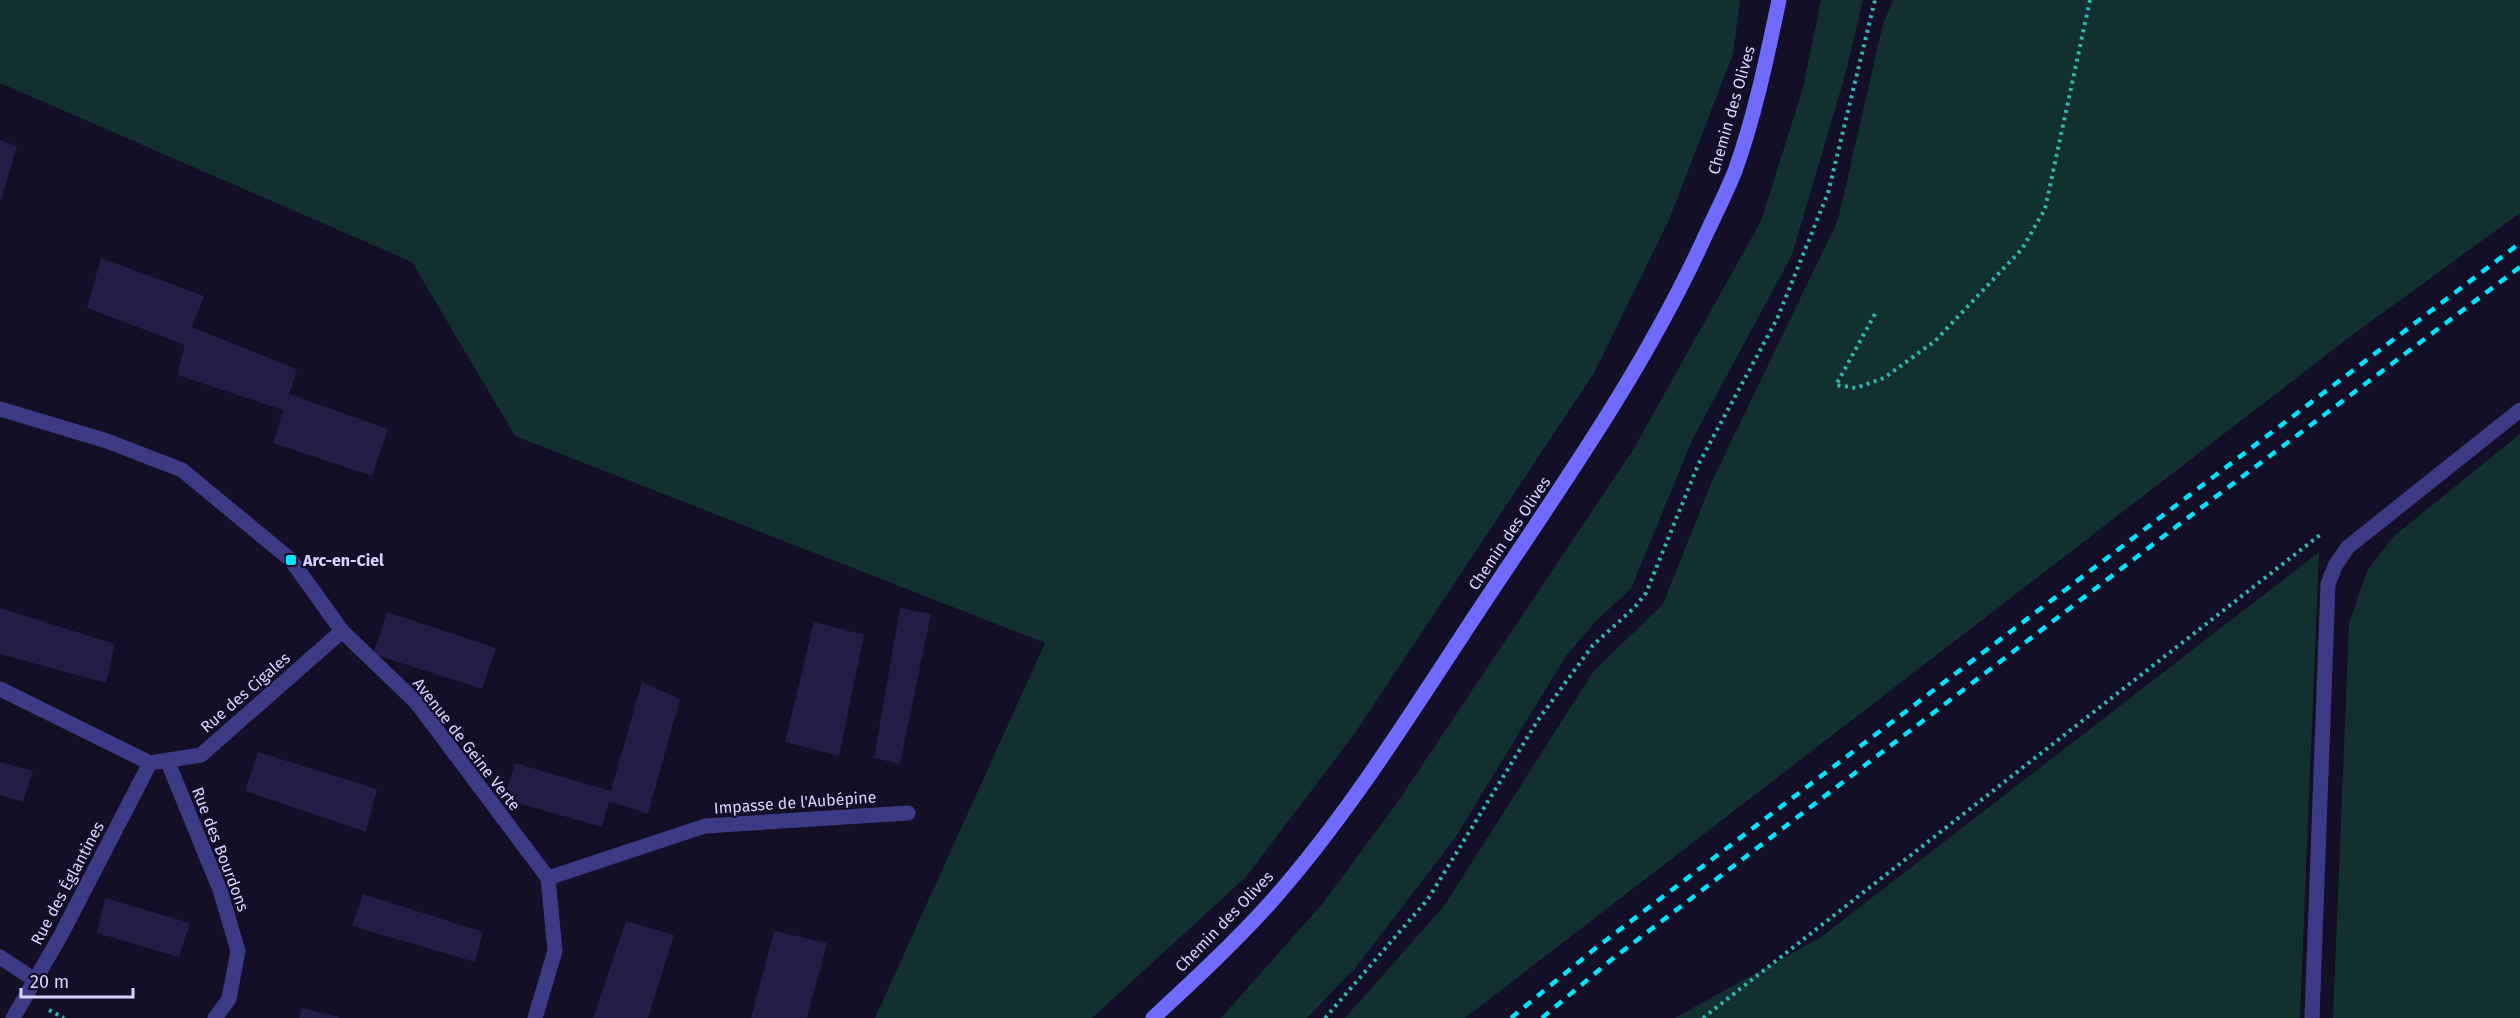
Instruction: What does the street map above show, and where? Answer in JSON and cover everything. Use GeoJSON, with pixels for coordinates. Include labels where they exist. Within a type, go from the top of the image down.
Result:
{"type":"FeatureCollection","features":[{"type":"Feature","properties":{"kind":"main road","name":"Chemin des Olives"},"geometry":{"type":"LineString","coordinates":[[1153,1018],[1242,933],[1321,840],[1363,784],[1593,439],[1645,354],[1691,268],[1734,172],[1760,89],[1779,0]]}},
{"type":"Feature","properties":{"kind":"street","name":"Avenue de Geine Verte"},"geometry":{"type":"LineString","coordinates":[[0,410],[107,441],[182,470],[291,560],[342,631],[416,702],[548,878]]}},
{"type":"Feature","properties":{"kind":"street"},"geometry":{"type":"LineString","coordinates":[[2312,1018],[2328,584],[2331,575],[2348,547],[2520,410]]}},
{"type":"Feature","properties":{"kind":"street","name":"Rue des Cigales"},"geometry":{"type":"LineString","coordinates":[[150,763],[201,755],[342,631]]}},
{"type":"Feature","properties":{"kind":"street"},"geometry":{"type":"LineString","coordinates":[[0,689],[150,763]]}},
{"type":"Feature","properties":{"kind":"street","name":"Rue des Bourdons"},"geometry":{"type":"LineString","coordinates":[[167,760],[220,890],[238,951],[230,999],[215,1018]]}},
{"type":"Feature","properties":{"kind":"street","name":"Rue des Églantines"},"geometry":{"type":"LineString","coordinates":[[13,1018],[150,763]]}},
{"type":"Feature","properties":{"kind":"street","name":"Impasse de l'Aubépine"},"geometry":{"type":"LineString","coordinates":[[548,878],[705,826],[908,813]]}},
{"type":"Feature","properties":{"kind":"street"},"geometry":{"type":"LineString","coordinates":[[536,1018],[555,951],[548,878]]}},
{"type":"Feature","properties":{"kind":"street"},"geometry":{"type":"LineString","coordinates":[[0,957],[35,980]]}},
{"type":"Feature","properties":{"kind":"path"},"geometry":{"type":"LineString","coordinates":[[1325,1018],[1428,899],[1538,720],[1593,645],[1634,608],[1646,592],[1698,465],[1777,319],[1828,194],[1875,0]]}},
{"type":"Feature","properties":{"kind":"path"},"geometry":{"type":"LineString","coordinates":[[1875,314],[1836,385],[1856,388],[1884,378],[1935,341],[2022,249],[2045,209],[2090,0]]}},
{"type":"Feature","properties":{"kind":"path"},"geometry":{"type":"LineString","coordinates":[[1703,1018],[2323,534]]}},
{"type":"Feature","properties":{"kind":"green space"},"geometry":{"type":"Polygon","coordinates":[[[0,0],[1740,0],[1733,54],[1669,220],[1594,373],[1355,733],[1246,877],[1092,1018],[875,1018],[1045,643],[515,436],[412,262],[0,83],[0,0]]]}},
{"type":"Feature","properties":{"kind":"green space"},"geometry":{"type":"Polygon","coordinates":[[[1821,0],[1863,0],[1846,72],[1792,255],[1692,440],[1631,589],[1596,621],[1566,656],[1455,838],[1357,966],[1307,1018],[1221,1018],[1323,903],[1396,804],[1633,450],[1761,221],[1803,88],[1821,0]]]}},
{"type":"Feature","properties":{"kind":"green space"},"geometry":{"type":"Polygon","coordinates":[[[1893,0],[2520,0],[2520,213],[2351,336],[1465,1018],[1345,1018],[1444,906],[1593,672],[1663,604],[1712,481],[1838,220],[1883,24],[1893,0]]]}},
{"type":"Feature","properties":{"kind":"green space"},"geometry":{"type":"Polygon","coordinates":[[[2520,434],[2520,1018],[2333,1018],[2349,623],[2368,569],[2394,536],[2520,434]]]}},
{"type":"Feature","properties":{"kind":"green space"},"geometry":{"type":"Polygon","coordinates":[[[2319,552],[2300,1018],[1675,1018],[1821,937],[2319,552]]]}},
{"type":"Feature","properties":{"kind":"building"},"geometry":{"type":"Polygon","coordinates":[[[0,140],[17,146],[1,201],[0,201],[0,140]]]}},
{"type":"Feature","properties":{"kind":"building"},"geometry":{"type":"Polygon","coordinates":[[[101,258],[204,296],[192,327],[297,369],[289,394],[388,429],[372,476],[273,443],[283,410],[177,375],[185,345],[87,308],[101,258]]]}},
{"type":"Feature","properties":{"kind":"building"},"geometry":{"type":"Polygon","coordinates":[[[0,608],[115,644],[106,683],[0,654],[0,608]]]}},
{"type":"Feature","properties":{"kind":"building"},"geometry":{"type":"Polygon","coordinates":[[[900,608],[931,614],[900,764],[874,758],[900,608]]]}},
{"type":"Feature","properties":{"kind":"building"},"geometry":{"type":"Polygon","coordinates":[[[387,612],[496,648],[482,689],[373,654],[387,612]]]}},
{"type":"Feature","properties":{"kind":"building"},"geometry":{"type":"Polygon","coordinates":[[[814,622],[864,635],[839,756],[785,742],[814,622]]]}},
{"type":"Feature","properties":{"kind":"building"},"geometry":{"type":"Polygon","coordinates":[[[642,682],[680,699],[648,814],[609,801],[602,827],[504,799],[515,763],[611,791],[642,682]]]}},
{"type":"Feature","properties":{"kind":"building"},"geometry":{"type":"Polygon","coordinates":[[[258,752],[377,789],[366,832],[245,791],[258,752]]]}},
{"type":"Feature","properties":{"kind":"building"},"geometry":{"type":"Polygon","coordinates":[[[0,762],[33,771],[23,802],[0,795],[0,762]]]}},
{"type":"Feature","properties":{"kind":"building"},"geometry":{"type":"Polygon","coordinates":[[[363,894],[483,932],[475,962],[352,926],[363,894]]]}},
{"type":"Feature","properties":{"kind":"building"},"geometry":{"type":"Polygon","coordinates":[[[105,898],[190,923],[179,957],[97,933],[105,898]]]}},
{"type":"Feature","properties":{"kind":"building"},"geometry":{"type":"Polygon","coordinates":[[[626,921],[674,935],[648,1018],[593,1018],[626,921]]]}},
{"type":"Feature","properties":{"kind":"building"},"geometry":{"type":"Polygon","coordinates":[[[774,931],[827,943],[807,1018],[751,1018],[774,931]]]}},
{"type":"Feature","properties":{"kind":"building"},"geometry":{"type":"Polygon","coordinates":[[[302,1008],[339,1017],[299,1018],[302,1008]]]}},
{"type":"Feature","properties":{"kind":"railway"},"geometry":{"type":"LineString","coordinates":[[1511,1018],[1597,947],[2520,243]]}},
{"type":"Feature","properties":{"kind":"railway"},"geometry":{"type":"LineString","coordinates":[[1542,1018],[1611,960],[2177,526],[2520,267]]}},
{"type":"Feature","properties":{"kind":"place","name":"Arc-en-Ciel"},"geometry":{"type":"Point","coordinates":[291,560]}}]}
